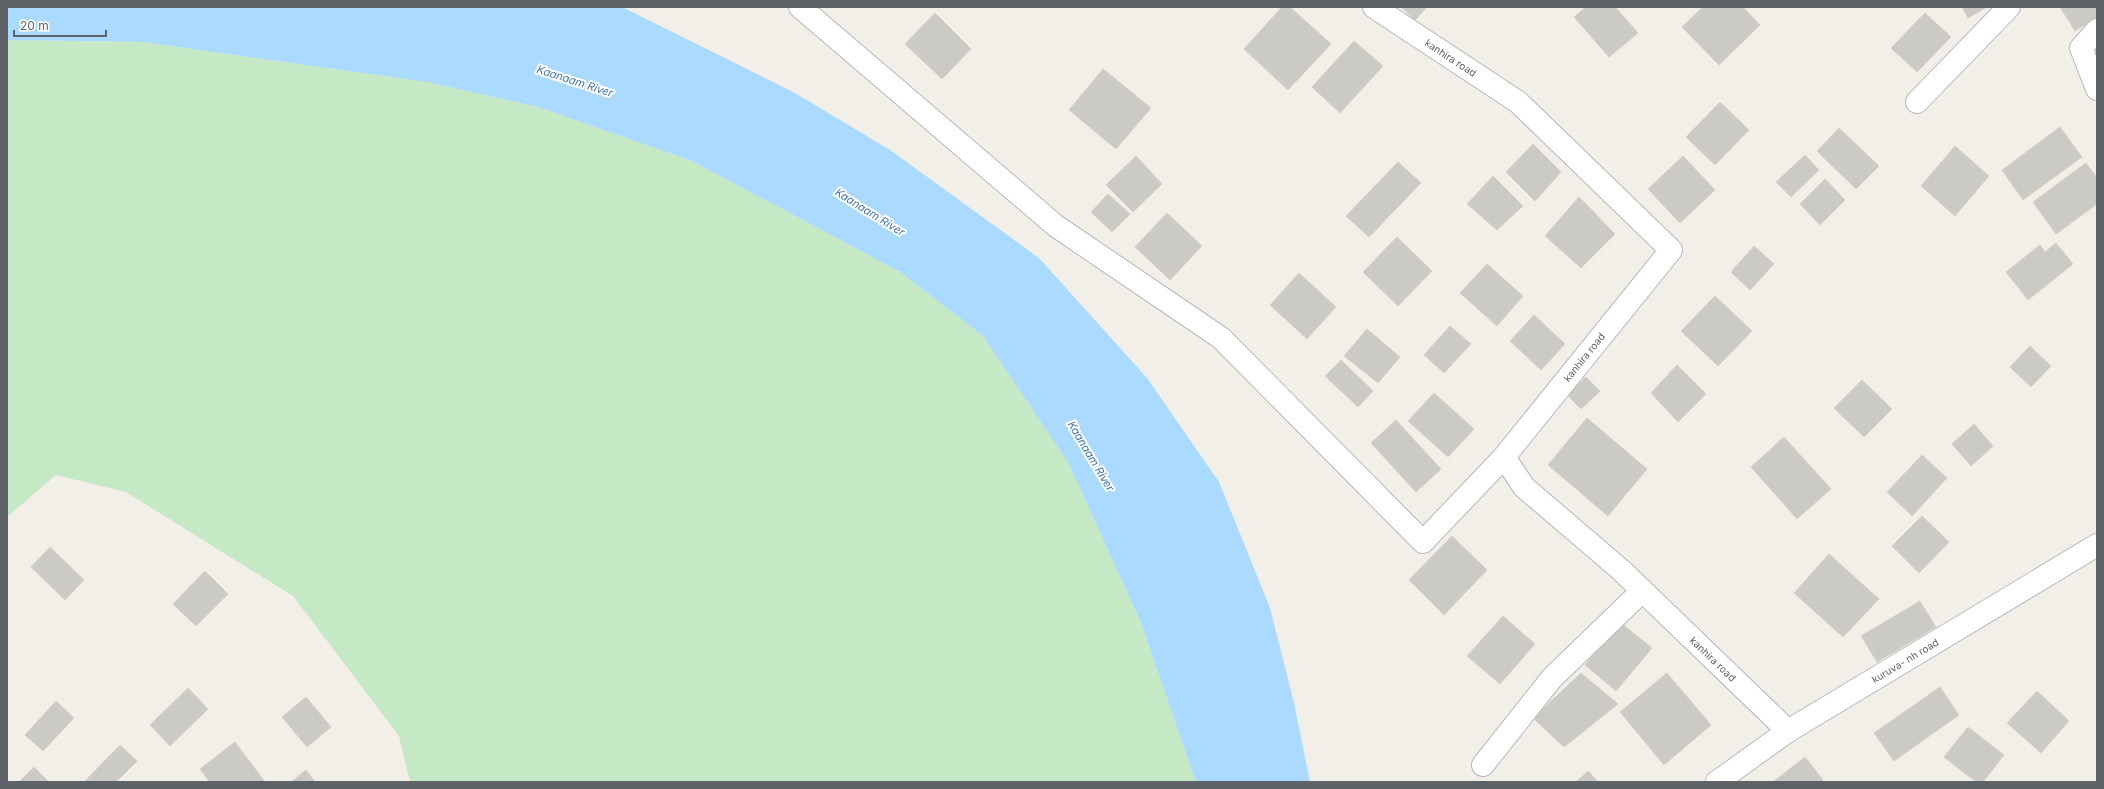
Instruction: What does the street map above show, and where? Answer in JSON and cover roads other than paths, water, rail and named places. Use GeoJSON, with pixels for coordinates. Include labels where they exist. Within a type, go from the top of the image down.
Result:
{"type":"FeatureCollection","features":[{"type":"Feature","properties":{"kind":"street"},"geometry":{"type":"LineString","coordinates":[[800,7],[1056,226],[1221,338],[1423,542],[1504,457]]}},
{"type":"Feature","properties":{"kind":"street","name":"kanhira road"},"geometry":{"type":"LineString","coordinates":[[1374,7],[1518,102],[1671,250],[1504,457],[1524,487],[1621,570],[1788,731]]}},
{"type":"Feature","properties":{"kind":"street"},"geometry":{"type":"LineString","coordinates":[[1918,102],[2008,7]]}},
{"type":"Feature","properties":{"kind":"street"},"geometry":{"type":"LineString","coordinates":[[2097,30],[2081,48],[2097,89]]}},
{"type":"Feature","properties":{"kind":"street","name":"kuruva- nh road"},"geometry":{"type":"LineString","coordinates":[[1717,782],[1788,731],[2097,545]]}},
{"type":"Feature","properties":{"kind":"street"},"geometry":{"type":"LineString","coordinates":[[1483,765],[1552,678],[1642,591]]}},
{"type":"Feature","properties":{"kind":"water","name":"Kaanaam River"},"geometry":{"type":"Polygon","coordinates":[[[7,7],[622,7],[795,93],[890,150],[1039,258],[1147,378],[1219,482],[1270,608],[1294,703],[1310,782],[1196,782],[1141,623],[1069,464],[983,336],[900,272],[692,161],[538,107],[427,82],[143,42],[7,40],[7,7]]]}}]}
